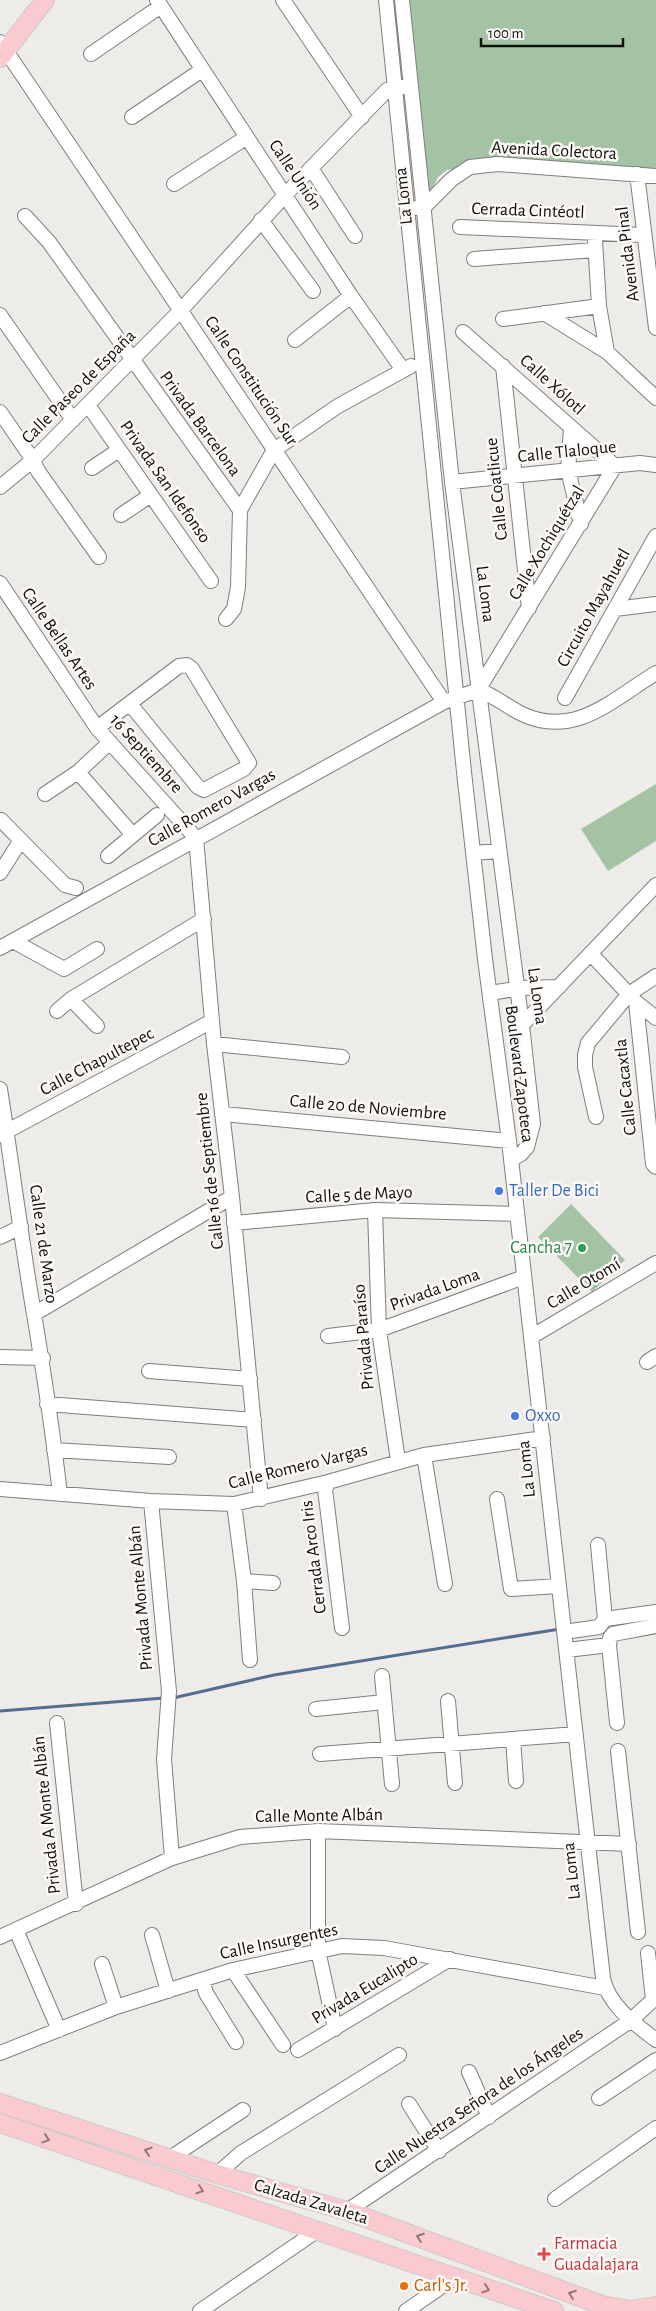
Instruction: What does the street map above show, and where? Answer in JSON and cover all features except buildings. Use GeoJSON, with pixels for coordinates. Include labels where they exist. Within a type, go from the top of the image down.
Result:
{"type":"FeatureCollection","features":[{"type":"Feature","properties":{"kind":"main road"},"geometry":{"type":"LineString","coordinates":[[2,50],[45,0]]}},
{"type":"Feature","properties":{"kind":"main road","name":"Calzada Zavaleta"},"geometry":{"type":"LineString","coordinates":[[0,2103],[218,2174],[347,2211],[618,2311]]}},
{"type":"Feature","properties":{"kind":"main road","name":"Calzada Zavaleta"},"geometry":{"type":"LineString","coordinates":[[0,2123],[554,2311]]}},
{"type":"Feature","properties":{"kind":"main road"},"geometry":{"type":"LineString","coordinates":[[368,2248],[377,2222]]}},
{"type":"Feature","properties":{"kind":"main road"},"geometry":{"type":"LineString","coordinates":[[601,2305],[631,2310],[656,2306]]}},
{"type":"Feature","properties":{"kind":"street"},"geometry":{"type":"LineString","coordinates":[[283,0],[362,117]]}},
{"type":"Feature","properties":{"kind":"street","name":"Boulevard Zapoteca"},"geometry":{"type":"LineString","coordinates":[[386,0],[422,360],[450,700],[473,852],[511,1160]]}},
{"type":"Feature","properties":{"kind":"street","name":"La Loma"},"geometry":{"type":"LineString","coordinates":[[402,0],[452,482],[533,1124],[527,1147],[521,1154],[511,1160],[605,1988]]}},
{"type":"Feature","properties":{"kind":"street"},"geometry":{"type":"LineString","coordinates":[[90,54],[159,3]]}},
{"type":"Feature","properties":{"kind":"street","name":"Calle Unión"},"geometry":{"type":"LineString","coordinates":[[159,3],[246,137],[286,194],[351,296],[403,370]]}},
{"type":"Feature","properties":{"kind":"street","name":"Calle Constitución Sur"},"geometry":{"type":"LineString","coordinates":[[2,50],[181,310],[274,450],[450,700]]}},
{"type":"Feature","properties":{"kind":"street"},"geometry":{"type":"LineString","coordinates":[[132,117],[202,70]]}},
{"type":"Feature","properties":{"kind":"street"},"geometry":{"type":"LineString","coordinates":[[396,87],[411,87]]}},
{"type":"Feature","properties":{"kind":"street","name":"Calle Paseo de España"},"geometry":{"type":"LineString","coordinates":[[0,487],[33,460],[88,405],[181,310],[261,220],[311,168],[387,90],[396,87]]}},
{"type":"Feature","properties":{"kind":"street"},"geometry":{"type":"LineString","coordinates":[[174,184],[246,137]]}},
{"type":"Feature","properties":{"kind":"street","name":"Avenida Colectora"},"geometry":{"type":"LineString","coordinates":[[406,211],[424,206],[452,179],[470,167],[498,164],[656,176]]}},
{"type":"Feature","properties":{"kind":"street"},"geometry":{"type":"LineString","coordinates":[[311,168],[356,236]]}},
{"type":"Feature","properties":{"kind":"street","name":"Avenida Pinal"},"geometry":{"type":"LineString","coordinates":[[637,174],[648,238],[656,328]]}},
{"type":"Feature","properties":{"kind":"street","name":"Privada Barcelona"},"geometry":{"type":"LineString","coordinates":[[25,216],[49,242],[131,360],[240,510]]}},
{"type":"Feature","properties":{"kind":"street"},"geometry":{"type":"LineString","coordinates":[[261,220],[313,291]]}},
{"type":"Feature","properties":{"kind":"street","name":"Cerrada Cintéotl"},"geometry":{"type":"LineString","coordinates":[[460,227],[595,232],[648,238]]}},
{"type":"Feature","properties":{"kind":"street","name":"Cerrada Cintéotl"},"geometry":{"type":"LineString","coordinates":[[595,232],[599,306],[607,352]]}},
{"type":"Feature","properties":{"kind":"street"},"geometry":{"type":"LineString","coordinates":[[474,259],[595,250]]}},
{"type":"Feature","properties":{"kind":"street"},"geometry":{"type":"LineString","coordinates":[[295,340],[351,296]]}},
{"type":"Feature","properties":{"kind":"street"},"geometry":{"type":"LineString","coordinates":[[503,319],[599,306]]}},
{"type":"Feature","properties":{"kind":"street"},"geometry":{"type":"LineString","coordinates":[[544,313],[607,352],[656,398]]}},
{"type":"Feature","properties":{"kind":"street"},"geometry":{"type":"LineString","coordinates":[[0,314],[73,420]]}},
{"type":"Feature","properties":{"kind":"street","name":"Calle Xólotl"},"geometry":{"type":"LineString","coordinates":[[463,332],[571,429],[616,466]]}},
{"type":"Feature","properties":{"kind":"street"},"geometry":{"type":"LineString","coordinates":[[226,619],[234,609],[238,586],[240,510],[274,450],[338,406],[438,353]]}},
{"type":"Feature","properties":{"kind":"street","name":"Calle Coatlicue"},"geometry":{"type":"LineString","coordinates":[[503,366],[529,608]]}},
{"type":"Feature","properties":{"kind":"street","name":"Privada San Idefonso"},"geometry":{"type":"LineString","coordinates":[[88,405],[211,581]]}},
{"type":"Feature","properties":{"kind":"street"},"geometry":{"type":"LineString","coordinates":[[0,412],[33,460],[38,471],[99,557]]}},
{"type":"Feature","properties":{"kind":"street"},"geometry":{"type":"LineString","coordinates":[[571,429],[568,470],[580,524]]}},
{"type":"Feature","properties":{"kind":"street"},"geometry":{"type":"LineString","coordinates":[[92,468],[119,450]]}},
{"type":"Feature","properties":{"kind":"street","name":"Calle Tlaloque"},"geometry":{"type":"LineString","coordinates":[[452,482],[640,463],[656,465]]}},
{"type":"Feature","properties":{"kind":"street","name":"Calle Xochiquétzal"},"geometry":{"type":"LineString","coordinates":[[478,690],[616,466]]}},
{"type":"Feature","properties":{"kind":"street"},"geometry":{"type":"LineString","coordinates":[[120,515],[151,495]]}},
{"type":"Feature","properties":{"kind":"street","name":"Circuito Mayahuetl"},"geometry":{"type":"LineString","coordinates":[[566,698],[654,542]]}},
{"type":"Feature","properties":{"kind":"street","name":"Calle Bellas Artes"},"geometry":{"type":"LineString","coordinates":[[2,590],[88,716]]}},
{"type":"Feature","properties":{"kind":"street"},"geometry":{"type":"LineString","coordinates":[[615,609],[656,604]]}},
{"type":"Feature","properties":{"kind":"street"},"geometry":{"type":"LineString","coordinates":[[97,728],[179,666],[187,665],[192,669],[249,763],[244,769],[204,790],[198,787],[130,704]]}},
{"type":"Feature","properties":{"kind":"street"},"geometry":{"type":"LineString","coordinates":[[450,700],[478,690],[521,714],[542,722],[567,723],[589,715],[656,673]]}},
{"type":"Feature","properties":{"kind":"street","name":"Calle Romero Vargas"},"geometry":{"type":"LineString","coordinates":[[0,948],[196,838],[450,700]]}},
{"type":"Feature","properties":{"kind":"street","name":"16 Septiembre"},"geometry":{"type":"LineString","coordinates":[[88,716],[196,838]]}},
{"type":"Feature","properties":{"kind":"street"},"geometry":{"type":"LineString","coordinates":[[45,794],[78,772],[110,742]]}},
{"type":"Feature","properties":{"kind":"street"},"geometry":{"type":"LineString","coordinates":[[78,772],[133,835]]}},
{"type":"Feature","properties":{"kind":"street"},"geometry":{"type":"LineString","coordinates":[[108,856],[157,815]]}},
{"type":"Feature","properties":{"kind":"street"},"geometry":{"type":"LineString","coordinates":[[1,820],[65,885],[76,888]]}},
{"type":"Feature","properties":{"kind":"street","name":"Calle 16 de Septiembre"},"geometry":{"type":"LineString","coordinates":[[196,838],[214,1044],[232,1197],[262,1499]]}},
{"type":"Feature","properties":{"kind":"street"},"geometry":{"type":"LineString","coordinates":[[0,873],[21,840]]}},
{"type":"Feature","properties":{"kind":"street"},"geometry":{"type":"LineString","coordinates":[[473,852],[499,851]]}},
{"type":"Feature","properties":{"kind":"street"},"geometry":{"type":"LineString","coordinates":[[522,1025],[656,885]]}},
{"type":"Feature","properties":{"kind":"street"},"geometry":{"type":"LineString","coordinates":[[57,1011],[71,999],[204,919]]}},
{"type":"Feature","properties":{"kind":"street"},"geometry":{"type":"LineString","coordinates":[[13,941],[64,969],[97,949]]}},
{"type":"Feature","properties":{"kind":"street"},"geometry":{"type":"LineString","coordinates":[[591,954],[654,1017]]}},
{"type":"Feature","properties":{"kind":"street"},"geometry":{"type":"LineString","coordinates":[[596,1117],[585,1055],[588,1043],[596,1032],[656,976]]}},
{"type":"Feature","properties":{"kind":"street"},"geometry":{"type":"LineString","coordinates":[[490,993],[517,988],[559,987]]}},
{"type":"Feature","properties":{"kind":"street","name":"Calle Cacaxtla"},"geometry":{"type":"LineString","coordinates":[[633,998],[653,1164],[656,1167]]}},
{"type":"Feature","properties":{"kind":"street"},"geometry":{"type":"LineString","coordinates":[[71,999],[97,1026]]}},
{"type":"Feature","properties":{"kind":"street","name":"Calle Chapultepec"},"geometry":{"type":"LineString","coordinates":[[4,1134],[212,1021]]}},
{"type":"Feature","properties":{"kind":"street"},"geometry":{"type":"LineString","coordinates":[[214,1044],[342,1057]]}},
{"type":"Feature","properties":{"kind":"street","name":"Calle 21 de Marzo"},"geometry":{"type":"LineString","coordinates":[[0,1089],[4,1134],[22,1227],[34,1314],[43,1358],[47,1404],[60,1494]]}},
{"type":"Feature","properties":{"kind":"street","name":"Calle 20 de Noviembre"},"geometry":{"type":"LineString","coordinates":[[223,1114],[510,1141]]}},
{"type":"Feature","properties":{"kind":"street"},"geometry":{"type":"LineString","coordinates":[[34,1314],[232,1197]]}},
{"type":"Feature","properties":{"kind":"street","name":"Calle 5 de Mayo"},"geometry":{"type":"LineString","coordinates":[[234,1223],[376,1210],[516,1214]]}},
{"type":"Feature","properties":{"kind":"street","name":"Privada Paraíso"},"geometry":{"type":"LineString","coordinates":[[376,1210],[378,1330],[398,1461]]}},
{"type":"Feature","properties":{"kind":"street"},"geometry":{"type":"LineString","coordinates":[[0,1237],[22,1227]]}},
{"type":"Feature","properties":{"kind":"street","name":"Calle Otomí"},"geometry":{"type":"LineString","coordinates":[[531,1337],[656,1263]]}},
{"type":"Feature","properties":{"kind":"street","name":"Privada Loma"},"geometry":{"type":"LineString","coordinates":[[328,1336],[378,1330],[524,1277]]}},
{"type":"Feature","properties":{"kind":"street"},"geometry":{"type":"LineString","coordinates":[[0,1357],[43,1358]]}},
{"type":"Feature","properties":{"kind":"street"},"geometry":{"type":"LineString","coordinates":[[149,1371],[250,1379]]}},
{"type":"Feature","properties":{"kind":"street"},"geometry":{"type":"LineString","coordinates":[[47,1404],[254,1420]]}},
{"type":"Feature","properties":{"kind":"street","name":"Calle Romero Vargas"},"geometry":{"type":"LineString","coordinates":[[0,1489],[151,1501],[234,1504],[262,1499],[328,1482],[424,1455],[542,1438]]}},
{"type":"Feature","properties":{"kind":"street"},"geometry":{"type":"LineString","coordinates":[[54,1450],[169,1457]]}},
{"type":"Feature","properties":{"kind":"street"},"geometry":{"type":"LineString","coordinates":[[424,1455],[445,1584]]}},
{"type":"Feature","properties":{"kind":"street","name":"Cerrada Arco Iris"},"geometry":{"type":"LineString","coordinates":[[328,1482],[326,1497],[342,1628]]}},
{"type":"Feature","properties":{"kind":"street"},"geometry":{"type":"LineString","coordinates":[[497,1499],[511,1589],[559,1586]]}},
{"type":"Feature","properties":{"kind":"street","name":"Privada Monte Albán"},"geometry":{"type":"LineString","coordinates":[[151,1501],[169,1692],[164,1759],[172,1858]]}},
{"type":"Feature","properties":{"kind":"street"},"geometry":{"type":"LineString","coordinates":[[234,1504],[244,1581],[250,1660]]}},
{"type":"Feature","properties":{"kind":"street"},"geometry":{"type":"LineString","coordinates":[[564,1632],[599,1627],[605,1619],[598,1545]]}},
{"type":"Feature","properties":{"kind":"street"},"geometry":{"type":"LineString","coordinates":[[244,1581],[273,1583]]}},
{"type":"Feature","properties":{"kind":"street"},"geometry":{"type":"LineString","coordinates":[[605,1619],[656,1612]]}},
{"type":"Feature","properties":{"kind":"street"},"geometry":{"type":"LineString","coordinates":[[617,1722],[609,1645],[610,1638],[613,1634],[656,1626]]}},
{"type":"Feature","properties":{"kind":"street"},"geometry":{"type":"LineString","coordinates":[[567,1650],[609,1645]]}},
{"type":"Feature","properties":{"kind":"street"},"geometry":{"type":"LineString","coordinates":[[382,1676],[392,1784]]}},
{"type":"Feature","properties":{"kind":"street"},"geometry":{"type":"LineString","coordinates":[[448,1701],[455,1783]]}},
{"type":"Feature","properties":{"kind":"street"},"geometry":{"type":"LineString","coordinates":[[316,1710],[384,1702]]}},
{"type":"Feature","properties":{"kind":"street","name":"Privada A Monte Albán"},"geometry":{"type":"LineString","coordinates":[[57,1723],[76,1904]]}},
{"type":"Feature","properties":{"kind":"street"},"geometry":{"type":"LineString","coordinates":[[320,1754],[576,1734]]}},
{"type":"Feature","properties":{"kind":"street"},"geometry":{"type":"LineString","coordinates":[[513,1740],[516,1782]]}},
{"type":"Feature","properties":{"kind":"street"},"geometry":{"type":"LineString","coordinates":[[618,1751],[638,1932]]}},
{"type":"Feature","properties":{"kind":"street"},"geometry":{"type":"LineString","coordinates":[[318,1831],[318,1950],[335,2029]]}},
{"type":"Feature","properties":{"kind":"street","name":"Calle Monte Albán"},"geometry":{"type":"LineString","coordinates":[[0,1937],[76,1904],[172,1858],[240,1837],[318,1831],[628,1844]]}},
{"type":"Feature","properties":{"kind":"street"},"geometry":{"type":"LineString","coordinates":[[16,1930],[59,2030]]}},
{"type":"Feature","properties":{"kind":"street"},"geometry":{"type":"LineString","coordinates":[[152,1935],[168,1991]]}},
{"type":"Feature","properties":{"kind":"street","name":"Calle Insurgentes"},"geometry":{"type":"LineString","coordinates":[[0,2053],[116,2007],[233,1970],[318,1950],[363,1946],[605,1988]]}},
{"type":"Feature","properties":{"kind":"street","name":"Calle Nuestra Señora de los Ángeles"},"geometry":{"type":"LineString","coordinates":[[347,2211],[630,2021],[653,2000],[648,1954]]}},
{"type":"Feature","properties":{"kind":"street","name":"Privada Eucalipto"},"geometry":{"type":"LineString","coordinates":[[298,2050],[450,1960]]}},
{"type":"Feature","properties":{"kind":"street"},"geometry":{"type":"LineString","coordinates":[[102,1964],[116,2007]]}},
{"type":"Feature","properties":{"kind":"street"},"geometry":{"type":"LineString","coordinates":[[233,1970],[283,2045]]}},
{"type":"Feature","properties":{"kind":"street"},"geometry":{"type":"LineString","coordinates":[[202,1980],[206,1992],[236,2042]]}},
{"type":"Feature","properties":{"kind":"street"},"geometry":{"type":"LineString","coordinates":[[605,1988],[630,2021],[656,2040]]}},
{"type":"Feature","properties":{"kind":"street"},"geometry":{"type":"LineString","coordinates":[[218,2174],[241,2153],[399,2055]]}},
{"type":"Feature","properties":{"kind":"street"},"geometry":{"type":"LineString","coordinates":[[599,2098],[656,2060]]}},
{"type":"Feature","properties":{"kind":"street"},"geometry":{"type":"LineString","coordinates":[[469,2072],[489,2117]]}},
{"type":"Feature","properties":{"kind":"street"},"geometry":{"type":"LineString","coordinates":[[409,2104],[439,2151]]}},
{"type":"Feature","properties":{"kind":"street"},"geometry":{"type":"LineString","coordinates":[[170,2158],[243,2110]]}},
{"type":"Feature","properties":{"kind":"street"},"geometry":{"type":"LineString","coordinates":[[555,2200],[656,2128]]}},
{"type":"Feature","properties":{"kind":"street"},"geometry":{"type":"LineString","coordinates":[[200,2311],[318,2230]]}},
{"type":"Feature","properties":{"kind":"street"},"geometry":{"type":"LineString","coordinates":[[406,2311],[454,2278]]}},
{"type":"Feature","properties":{"kind":"green space"},"geometry":{"type":"Polygon","coordinates":[[[401,0],[656,0],[656,174],[498,164],[447,170],[438,177],[424,206],[401,0]]]}},
{"type":"Feature","properties":{"kind":"green space"},"geometry":{"type":"Polygon","coordinates":[[[656,784],[656,841],[608,871],[581,829],[656,784]]]}},
{"type":"Feature","properties":{"kind":"green space","name":"Cancha 7"},"geometry":{"type":"Polygon","coordinates":[[[571,1204],[625,1260],[592,1292],[538,1237],[571,1204]]]}},
{"type":"Feature","properties":{"kind":"waterway"},"geometry":{"type":"LineString","coordinates":[[173,1698],[274,1675],[560,1629]]}},
{"type":"Feature","properties":{"kind":"waterway"},"geometry":{"type":"LineString","coordinates":[[0,1711],[164,1698]]}},
{"type":"Feature","properties":{"kind":"place","name":"Taller De Bici"},"geometry":{"type":"Point","coordinates":[499,1191]}},
{"type":"Feature","properties":{"kind":"place","name":"Cancha 7"},"geometry":{"type":"Point","coordinates":[582,1248]}},
{"type":"Feature","properties":{"kind":"place","name":"Oxxo"},"geometry":{"type":"Point","coordinates":[515,1416]}},
{"type":"Feature","properties":{"kind":"place","name":"Farmacia Guadalajara"},"geometry":{"type":"Point","coordinates":[544,2254]}},
{"type":"Feature","properties":{"kind":"place","name":"Carl's Jr."},"geometry":{"type":"Point","coordinates":[404,2286]}}]}
